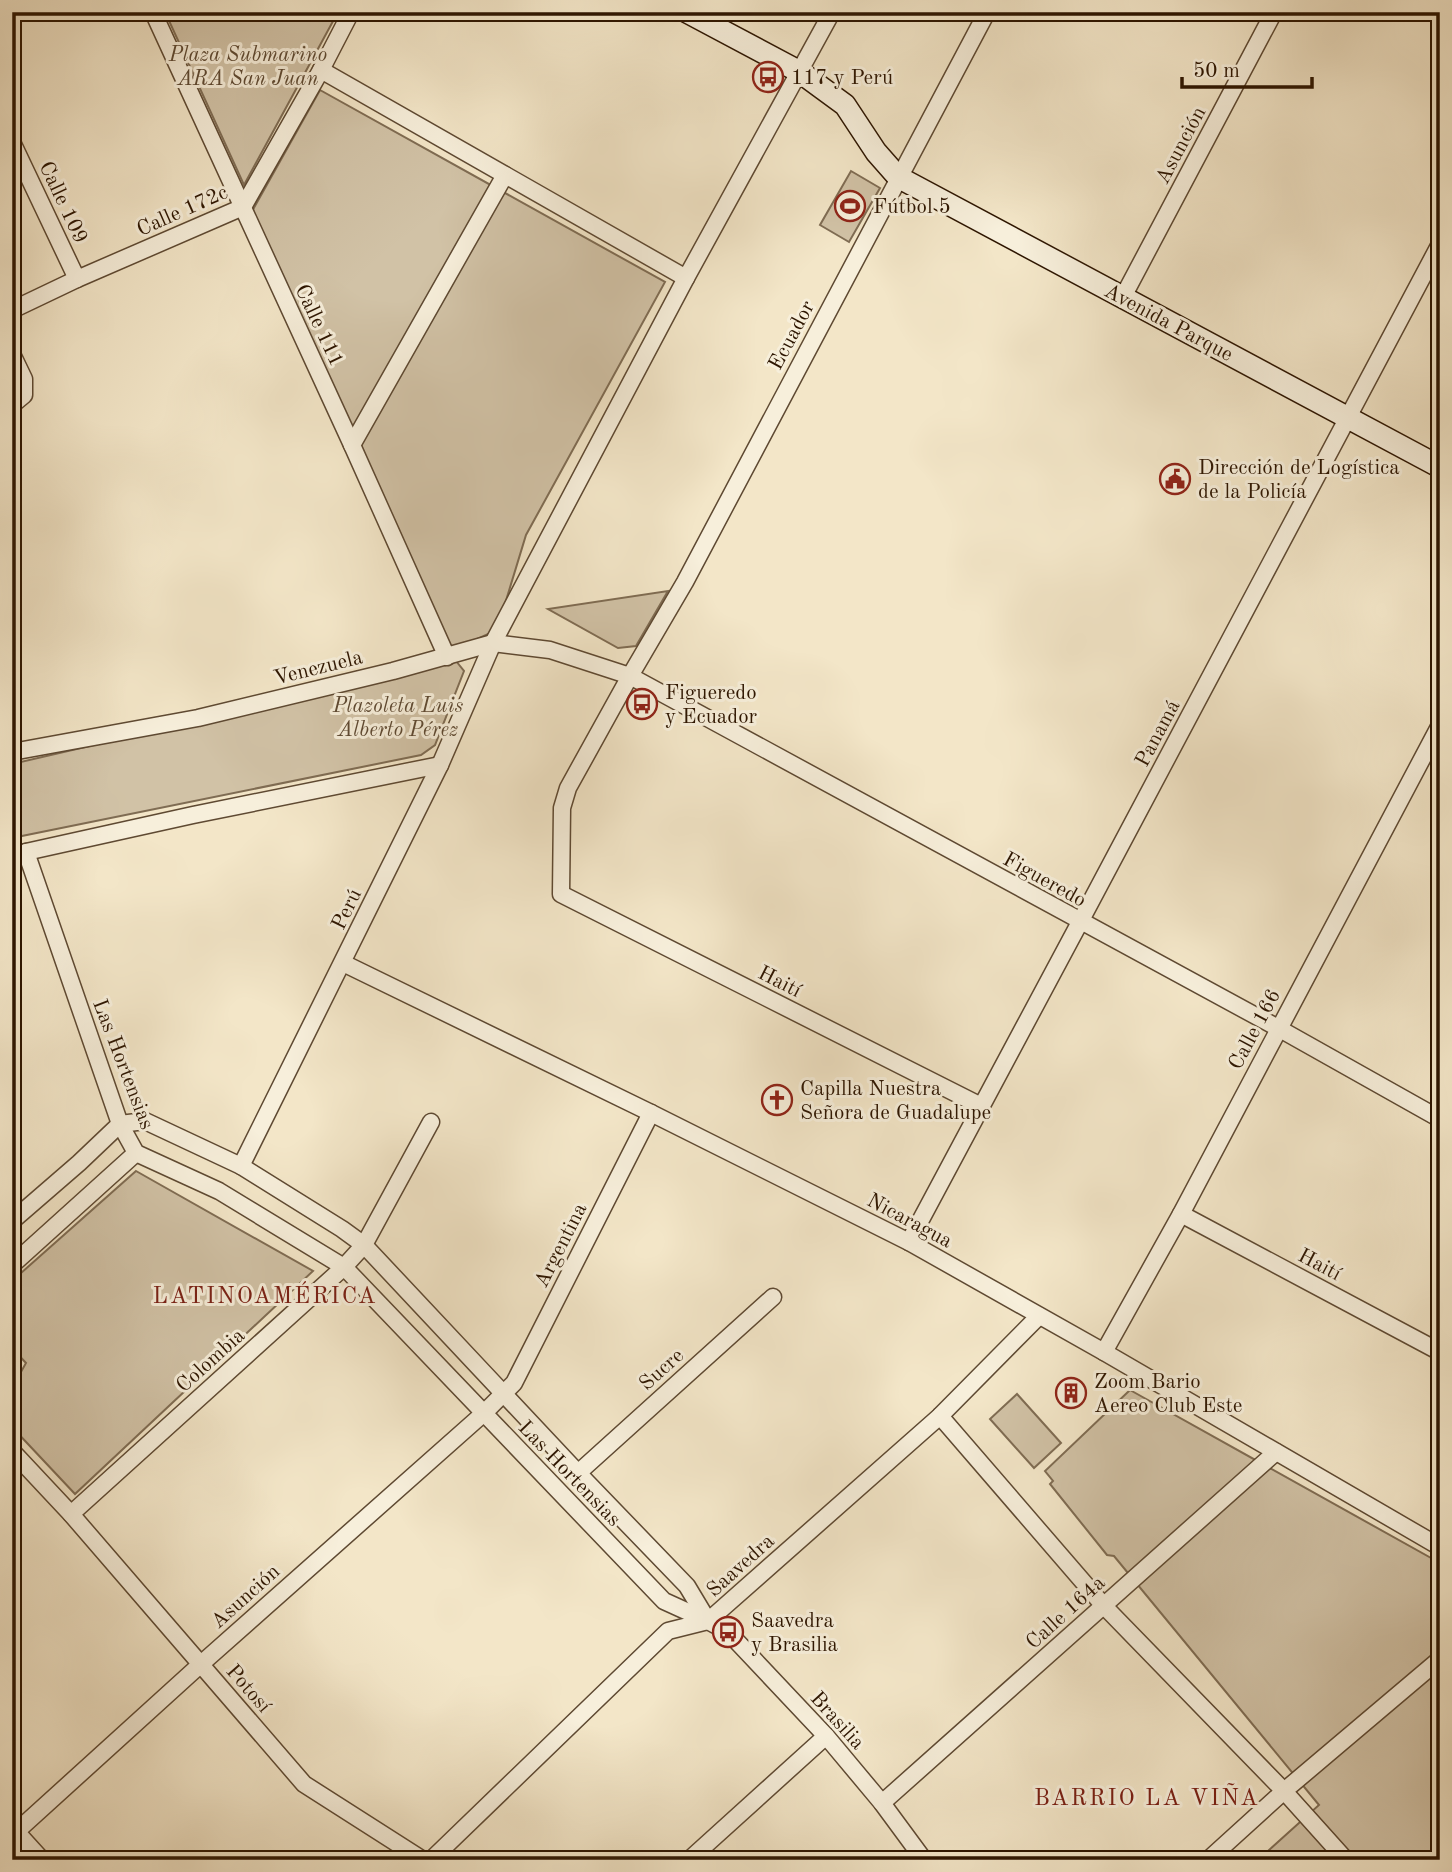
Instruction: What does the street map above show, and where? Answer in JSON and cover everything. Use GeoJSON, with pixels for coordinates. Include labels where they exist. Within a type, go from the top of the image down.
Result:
{"type":"FeatureCollection","features":[{"type":"Feature","properties":{"kind":"street","name":"Calle 111"},"geometry":{"type":"LineString","coordinates":[[153,12],[447,657]]}},
{"type":"Feature","properties":{"kind":"street","name":"Calle 172c"},"geometry":{"type":"LineString","coordinates":[[12,310],[243,207],[351,12]]}},
{"type":"Feature","properties":{"kind":"street"},"geometry":{"type":"LineString","coordinates":[[687,12],[800,72],[845,105],[876,152],[898,177]]}},
{"type":"Feature","properties":{"kind":"street","name":"Perú"},"geometry":{"type":"LineString","coordinates":[[241,1166],[440,765],[494,643],[686,278],[832,12]]}},
{"type":"Feature","properties":{"kind":"street","name":"Ecuador"},"geometry":{"type":"LineString","coordinates":[[561,894],[562,808],[568,788],[685,582],[987,12]]}},
{"type":"Feature","properties":{"kind":"street","name":"Asunción"},"geometry":{"type":"LineString","coordinates":[[1123,297],[1274,12]]}},
{"type":"Feature","properties":{"kind":"street"},"geometry":{"type":"LineString","coordinates":[[321,70],[686,278]]}},
{"type":"Feature","properties":{"kind":"street","name":"Calle 109"},"geometry":{"type":"LineString","coordinates":[[12,142],[77,279]]}},
{"type":"Feature","properties":{"kind":"street"},"geometry":{"type":"LineString","coordinates":[[352,445],[505,175]]}},
{"type":"Feature","properties":{"kind":"street","name":"Avenida Parque"},"geometry":{"type":"LineString","coordinates":[[898,177],[1440,467]]}},
{"type":"Feature","properties":{"kind":"street","name":"Panamá"},"geometry":{"type":"LineString","coordinates":[[909,1241],[1440,244]]}},
{"type":"Feature","properties":{"kind":"street"},"geometry":{"type":"LineString","coordinates":[[12,354],[24,379],[24,395],[12,405]]}},
{"type":"Feature","properties":{"kind":"street","name":"Venezuela"},"geometry":{"type":"LineString","coordinates":[[12,752],[198,718],[494,643],[550,650],[630,676]]}},
{"type":"Feature","properties":{"kind":"street","name":"Figueredo"},"geometry":{"type":"LineString","coordinates":[[630,676],[1278,1028],[1440,1119]]}},
{"type":"Feature","properties":{"kind":"street","name":"Calle 166"},"geometry":{"type":"LineString","coordinates":[[1104,1352],[1181,1214],[1440,725]]}},
{"type":"Feature","properties":{"kind":"street"},"geometry":{"type":"LineString","coordinates":[[19,855],[193,815],[440,765]]}},
{"type":"Feature","properties":{"kind":"street","name":"Las Hortensias"},"geometry":{"type":"LineString","coordinates":[[19,855],[120,1124],[136,1153],[219,1191],[344,1267],[664,1601],[708,1621]]}},
{"type":"Feature","properties":{"kind":"street","name":"Haití"},"geometry":{"type":"LineString","coordinates":[[561,894],[981,1106]]}},
{"type":"Feature","properties":{"kind":"street","name":"Nicaragua"},"geometry":{"type":"LineString","coordinates":[[343,963],[909,1241],[1440,1547]]}},
{"type":"Feature","properties":{"kind":"street","name":"Argentina"},"geometry":{"type":"LineString","coordinates":[[503,1394],[514,1383],[651,1113]]}},
{"type":"Feature","properties":{"kind":"street"},"geometry":{"type":"LineString","coordinates":[[12,1221],[120,1124],[145,1121],[241,1166]]}},
{"type":"Feature","properties":{"kind":"street","name":"Colombia"},"geometry":{"type":"LineString","coordinates":[[71,1514],[344,1267],[364,1245],[431,1122]]}},
{"type":"Feature","properties":{"kind":"street"},"geometry":{"type":"LineString","coordinates":[[12,1265],[136,1153]]}},
{"type":"Feature","properties":{"kind":"street","name":"Las Hortensias"},"geometry":{"type":"LineString","coordinates":[[241,1166],[364,1245],[687,1586],[708,1621]]}},
{"type":"Feature","properties":{"kind":"street","name":"Haití"},"geometry":{"type":"LineString","coordinates":[[1181,1214],[1440,1352]]}},
{"type":"Feature","properties":{"kind":"street","name":"Sucre"},"geometry":{"type":"LineString","coordinates":[[578,1473],[773,1297]]}},
{"type":"Feature","properties":{"kind":"street","name":"Saavedra"},"geometry":{"type":"LineString","coordinates":[[432,1860],[668,1631],[708,1621],[940,1416],[1039,1316]]}},
{"type":"Feature","properties":{"kind":"street","name":"Asunción"},"geometry":{"type":"LineString","coordinates":[[14,1829],[503,1394]]}},
{"type":"Feature","properties":{"kind":"street"},"geometry":{"type":"LineString","coordinates":[[940,1416],[1104,1606],[1284,1791],[1346,1860]]}},
{"type":"Feature","properties":{"kind":"street","name":"Potosí"},"geometry":{"type":"LineString","coordinates":[[12,1451],[71,1514],[304,1784],[424,1860]]}},
{"type":"Feature","properties":{"kind":"street","name":"Calle 164a"},"geometry":{"type":"LineString","coordinates":[[882,1803],[1276,1452]]}},
{"type":"Feature","properties":{"kind":"street","name":"Brasilia"},"geometry":{"type":"LineString","coordinates":[[708,1621],[727,1632],[825,1736],[882,1803],[924,1860]]}},
{"type":"Feature","properties":{"kind":"street"},"geometry":{"type":"LineString","coordinates":[[1208,1860],[1284,1791],[1440,1659]]}},
{"type":"Feature","properties":{"kind":"street"},"geometry":{"type":"LineString","coordinates":[[690,1860],[825,1736]]}},
{"type":"Feature","properties":{"kind":"street"},"geometry":{"type":"LineString","coordinates":[[14,1829],[42,1860]]}},
{"type":"Feature","properties":{"kind":"green space","name":"Plaza Submarino ARA San Juan"},"geometry":{"type":"Polygon","coordinates":[[[165,12],[338,12],[244,185],[165,12]]]}},
{"type":"Feature","properties":{"kind":"green space"},"geometry":{"type":"Polygon","coordinates":[[[320,90],[665,282],[526,535],[497,630],[440,656],[246,222],[320,90]]]}},
{"type":"Feature","properties":{"kind":"green space","name":"Fútbol 5"},"geometry":{"type":"Polygon","coordinates":[[[851,171],[880,188],[849,242],[820,225],[851,171]]]}},
{"type":"Feature","properties":{"kind":"green space"},"geometry":{"type":"Polygon","coordinates":[[[668,591],[636,646],[618,648],[548,609],[668,591]]]}},
{"type":"Feature","properties":{"kind":"green space","name":"Plazoleta Luis Alberto Pérez"},"geometry":{"type":"Polygon","coordinates":[[[456,661],[464,671],[435,745],[421,755],[12,838],[12,764],[456,661]]]}},
{"type":"Feature","properties":{"kind":"green space"},"geometry":{"type":"Polygon","coordinates":[[[136,1171],[313,1271],[75,1494],[12,1427],[12,1388],[26,1363],[12,1348],[12,1281],[136,1171]]]}},
{"type":"Feature","properties":{"kind":"green space"},"geometry":{"type":"Polygon","coordinates":[[[1130,1390],[1440,1563],[1440,1860],[1258,1860],[1319,1805],[1114,1556],[1107,1555],[1050,1484],[1053,1481],[1045,1471],[1130,1390]]]}},
{"type":"Feature","properties":{"kind":"green space"},"geometry":{"type":"Polygon","coordinates":[[[1017,1394],[1061,1443],[1034,1468],[990,1419],[1017,1394]]]}},
{"type":"Feature","properties":{"kind":"place","name":"117 y Perú"},"geometry":{"type":"Point","coordinates":[768,77]}},
{"type":"Feature","properties":{"kind":"place","name":"Fútbol 5"},"geometry":{"type":"Point","coordinates":[850,206]}},
{"type":"Feature","properties":{"kind":"place","name":"Dirección de Logística de la Policía"},"geometry":{"type":"Point","coordinates":[1175,479]}},
{"type":"Feature","properties":{"kind":"place","name":"Figueredo y Ecuador"},"geometry":{"type":"Point","coordinates":[642,704]}},
{"type":"Feature","properties":{"kind":"place","name":"Capilla Nuestra Señora de Guadalupe"},"geometry":{"type":"Point","coordinates":[777,1100]}},
{"type":"Feature","properties":{"kind":"place","name":"Zoom Bario Aereo Club Este"},"geometry":{"type":"Point","coordinates":[1071,1393]}},
{"type":"Feature","properties":{"kind":"place","name":"Saavedra y Brasilia"},"geometry":{"type":"Point","coordinates":[728,1632]}},
{"type":"Feature","properties":{"kind":"district","name":"LATINOAMÉRICA"},"geometry":{"type":"Point","coordinates":[265,1295]}},
{"type":"Feature","properties":{"kind":"district","name":"BARRIO LA VIÑA"},"geometry":{"type":"Point","coordinates":[1147,1797]}}]}
